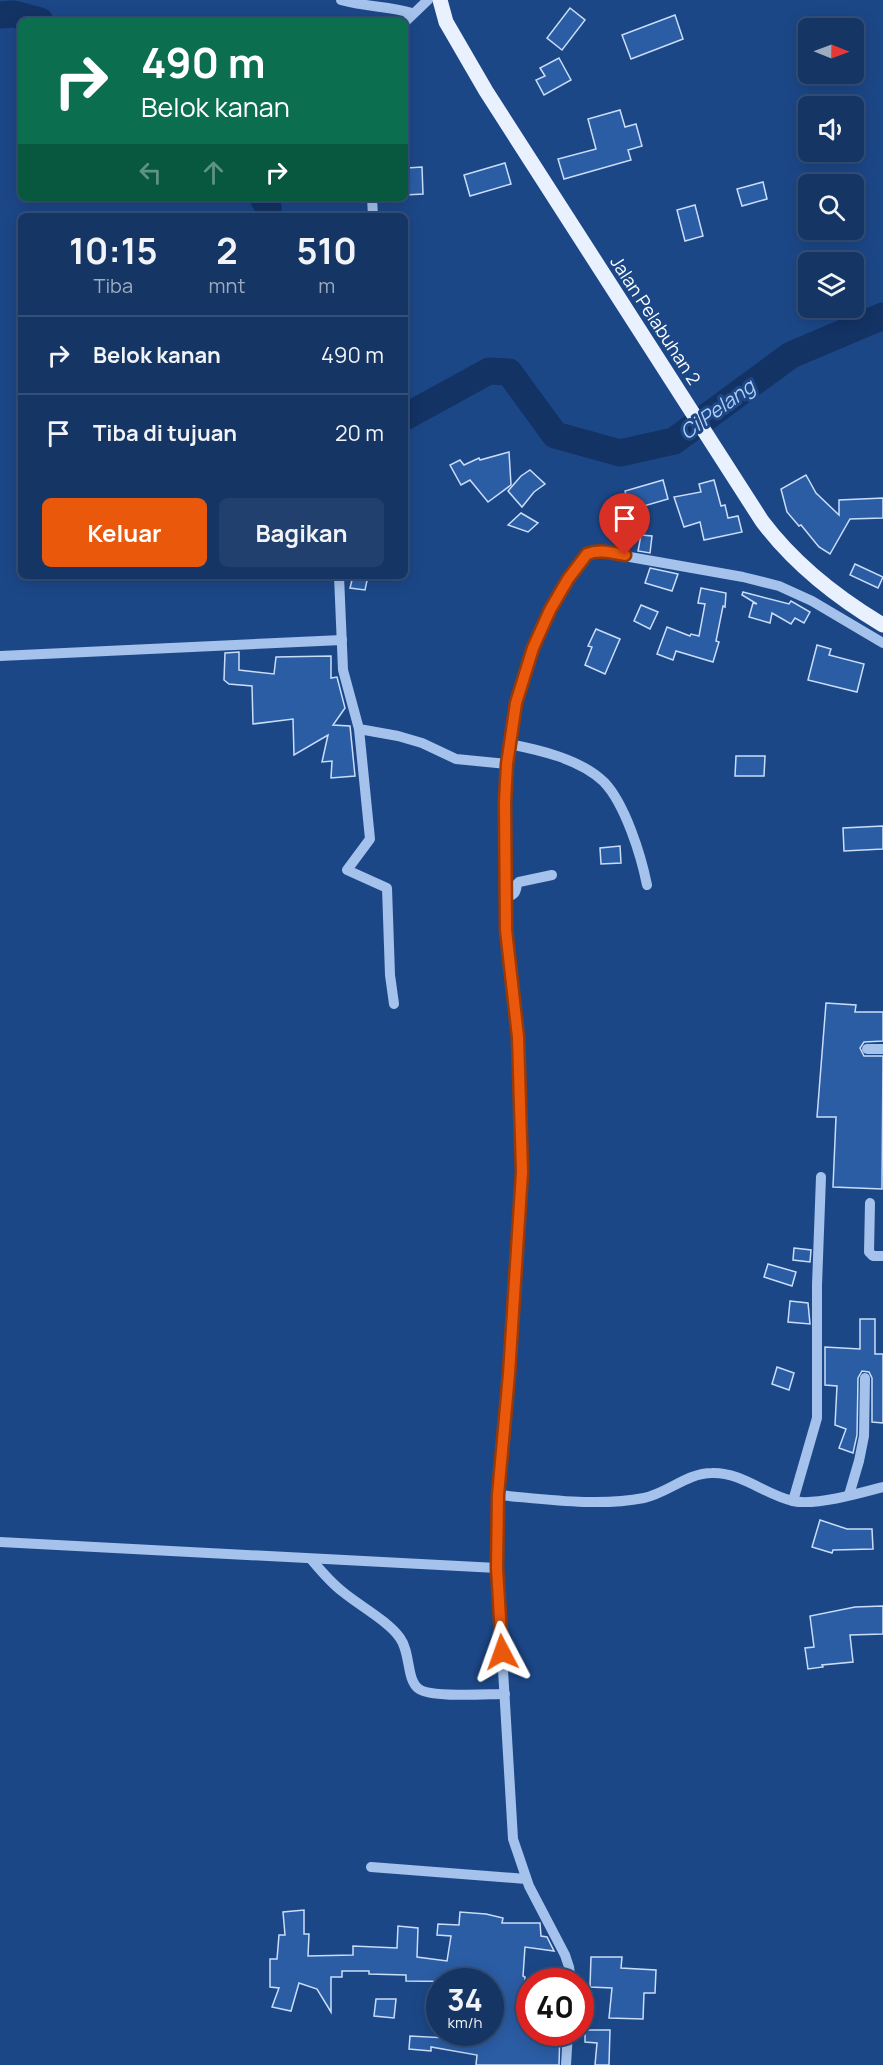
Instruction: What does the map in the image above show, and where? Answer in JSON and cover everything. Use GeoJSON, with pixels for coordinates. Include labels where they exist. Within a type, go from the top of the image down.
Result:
{"type":"FeatureCollection","features":[{"type":"Feature","properties":{"kind":"main road","name":"Jalan Pelabuhan 2"},"geometry":{"type":"LineString","coordinates":[[440,0],[446,22],[486,91],[778,543],[796,562],[837,596],[883,626]]}},
{"type":"Feature","properties":{"kind":"street"},"geometry":{"type":"LineString","coordinates":[[341,0],[354,4],[397,9],[409,18],[428,0]]}},
{"type":"Feature","properties":{"kind":"street"},"geometry":{"type":"LineString","coordinates":[[568,1968],[565,1955],[526,1879],[513,1839],[497,1568],[498,1495],[509,1374],[522,1172],[518,1037],[506,930],[505,802],[509,744],[516,703],[533,648],[550,610],[568,579],[591,552],[600,551],[761,580],[795,592],[883,643]]}},
{"type":"Feature","properties":{"kind":"street"},"geometry":{"type":"LineString","coordinates":[[339,579],[343,669],[359,729],[370,839],[347,870],[387,888],[390,975],[394,1004]]}},
{"type":"Feature","properties":{"kind":"street"},"geometry":{"type":"LineString","coordinates":[[0,656],[342,640]]}},
{"type":"Feature","properties":{"kind":"street"},"geometry":{"type":"LineString","coordinates":[[359,729],[422,743],[456,759],[507,764]]}},
{"type":"Feature","properties":{"kind":"street"},"geometry":{"type":"LineString","coordinates":[[509,744],[532,748],[561,758],[589,771],[605,783],[622,810],[632,833],[647,885]]}},
{"type":"Feature","properties":{"kind":"street"},"geometry":{"type":"LineString","coordinates":[[506,897],[515,894],[519,882],[552,875]]}},
{"type":"Feature","properties":{"kind":"street"},"geometry":{"type":"LineString","coordinates":[[867,1049],[883,1049]]}},
{"type":"Feature","properties":{"kind":"street"},"geometry":{"type":"LineString","coordinates":[[793,1501],[817,1418],[817,1285],[821,1177]]}},
{"type":"Feature","properties":{"kind":"street"},"geometry":{"type":"LineString","coordinates":[[870,1203],[869,1252],[873,1256],[883,1256]]}},
{"type":"Feature","properties":{"kind":"street"},"geometry":{"type":"LineString","coordinates":[[849,1495],[864,1436],[865,1378]]}},
{"type":"Feature","properties":{"kind":"street"},"geometry":{"type":"LineString","coordinates":[[498,1495],[623,1501],[657,1495],[704,1473],[715,1473],[746,1480],[766,1491],[793,1501],[821,1500],[883,1487]]}},
{"type":"Feature","properties":{"kind":"street"},"geometry":{"type":"LineString","coordinates":[[0,1542],[497,1568]]}},
{"type":"Feature","properties":{"kind":"street"},"geometry":{"type":"LineString","coordinates":[[311,1559],[342,1592],[400,1637],[408,1658],[411,1677],[418,1689],[433,1694],[505,1694]]}},
{"type":"Feature","properties":{"kind":"street"},"geometry":{"type":"LineString","coordinates":[[371,1867],[526,1879]]}},
{"type":"Feature","properties":{"kind":"street"},"geometry":{"type":"LineString","coordinates":[[566,2065],[567,2046]]}},
{"type":"Feature","properties":{"kind":"building"},"geometry":{"type":"Polygon","coordinates":[[[570,8],[585,20],[562,50],[547,38],[570,8]]]}},
{"type":"Feature","properties":{"kind":"building"},"geometry":{"type":"Polygon","coordinates":[[[675,15],[683,39],[631,59],[622,35],[675,15]]]}},
{"type":"Feature","properties":{"kind":"building"},"geometry":{"type":"Polygon","coordinates":[[[559,58],[571,80],[544,95],[536,80],[545,76],[540,68],[559,58]]]}},
{"type":"Feature","properties":{"kind":"building"},"geometry":{"type":"Polygon","coordinates":[[[620,110],[625,127],[636,124],[642,146],[628,150],[631,160],[564,179],[558,159],[596,149],[588,119],[620,110]]]}},
{"type":"Feature","properties":{"kind":"building"},"geometry":{"type":"Polygon","coordinates":[[[505,163],[511,184],[470,196],[464,175],[505,163]]]}},
{"type":"Feature","properties":{"kind":"building"},"geometry":{"type":"Polygon","coordinates":[[[422,167],[423,194],[408,195],[408,168],[422,167]]]}},
{"type":"Feature","properties":{"kind":"building"},"geometry":{"type":"Polygon","coordinates":[[[763,182],[767,199],[742,206],[737,189],[763,182]]]}},
{"type":"Feature","properties":{"kind":"building"},"geometry":{"type":"Polygon","coordinates":[[[695,205],[703,236],[685,241],[677,210],[695,205]]]}},
{"type":"Feature","properties":{"kind":"building"},"geometry":{"type":"Polygon","coordinates":[[[509,452],[511,485],[488,502],[470,480],[461,485],[450,465],[460,460],[464,465],[479,458],[480,460],[509,452]]]}},
{"type":"Feature","properties":{"kind":"building"},"geometry":{"type":"Polygon","coordinates":[[[530,470],[545,484],[534,492],[522,507],[508,491],[521,476],[530,470]]]}},
{"type":"Feature","properties":{"kind":"building"},"geometry":{"type":"Polygon","coordinates":[[[806,475],[816,493],[839,515],[839,500],[883,498],[883,518],[850,519],[830,554],[819,547],[787,512],[781,489],[806,475]]]}},
{"type":"Feature","properties":{"kind":"building"},"geometry":{"type":"Polygon","coordinates":[[[663,480],[668,499],[630,510],[625,491],[663,480]]]}},
{"type":"Feature","properties":{"kind":"building"},"geometry":{"type":"Polygon","coordinates":[[[714,480],[721,506],[725,505],[728,518],[738,516],[742,532],[704,540],[700,522],[684,527],[674,497],[701,492],[699,484],[714,480]]]}},
{"type":"Feature","properties":{"kind":"building"},"geometry":{"type":"Polygon","coordinates":[[[521,513],[538,523],[528,532],[508,525],[521,513]]]}},
{"type":"Feature","properties":{"kind":"building"},"geometry":{"type":"Polygon","coordinates":[[[641,535],[652,536],[650,553],[638,551],[641,535]]]}},
{"type":"Feature","properties":{"kind":"building"},"geometry":{"type":"Polygon","coordinates":[[[855,564],[883,577],[878,588],[850,575],[855,564]]]}},
{"type":"Feature","properties":{"kind":"building"},"geometry":{"type":"Polygon","coordinates":[[[650,568],[678,574],[672,591],[645,583],[650,568]]]}},
{"type":"Feature","properties":{"kind":"building"},"geometry":{"type":"Polygon","coordinates":[[[352,579],[367,579],[365,590],[350,588],[352,579]]]}},
{"type":"Feature","properties":{"kind":"building"},"geometry":{"type":"Polygon","coordinates":[[[701,588],[726,593],[725,607],[723,606],[716,641],[719,642],[713,662],[676,651],[673,660],[657,654],[667,627],[690,636],[691,634],[699,636],[705,604],[698,603],[701,588]]]}},
{"type":"Feature","properties":{"kind":"building"},"geometry":{"type":"Polygon","coordinates":[[[743,592],[789,604],[791,601],[810,612],[804,623],[795,618],[791,624],[772,613],[770,623],[749,617],[753,603],[757,604],[742,595],[743,592]]]}},
{"type":"Feature","properties":{"kind":"building"},"geometry":{"type":"Polygon","coordinates":[[[641,605],[658,612],[650,629],[634,621],[641,605]]]}},
{"type":"Feature","properties":{"kind":"building"},"geometry":{"type":"Polygon","coordinates":[[[596,629],[620,639],[605,674],[585,665],[592,647],[588,646],[596,629]]]}},
{"type":"Feature","properties":{"kind":"building"},"geometry":{"type":"Polygon","coordinates":[[[817,645],[831,649],[829,655],[864,664],[857,692],[808,680],[817,645]]]}},
{"type":"Feature","properties":{"kind":"building"},"geometry":{"type":"Polygon","coordinates":[[[239,652],[239,670],[274,674],[276,657],[331,656],[331,678],[337,677],[345,708],[333,725],[350,726],[355,776],[331,778],[332,761],[322,762],[328,735],[294,755],[293,719],[253,724],[252,686],[229,684],[224,680],[225,653],[239,652]]]}},
{"type":"Feature","properties":{"kind":"building"},"geometry":{"type":"Polygon","coordinates":[[[736,756],[765,756],[764,776],[735,776],[736,756]]]}},
{"type":"Feature","properties":{"kind":"building"},"geometry":{"type":"Polygon","coordinates":[[[883,826],[883,849],[844,851],[843,828],[883,826]]]}},
{"type":"Feature","properties":{"kind":"building"},"geometry":{"type":"Polygon","coordinates":[[[620,846],[621,863],[601,864],[600,848],[620,846]]]}},
{"type":"Feature","properties":{"kind":"building"},"geometry":{"type":"Polygon","coordinates":[[[826,1003],[856,1005],[855,1012],[883,1012],[883,1041],[864,1042],[860,1048],[864,1056],[883,1056],[882,1189],[833,1187],[836,1117],[817,1117],[826,1003]]]}},
{"type":"Feature","properties":{"kind":"building"},"geometry":{"type":"Polygon","coordinates":[[[794,1248],[811,1250],[810,1262],[793,1260],[794,1248]]]}},
{"type":"Feature","properties":{"kind":"building"},"geometry":{"type":"Polygon","coordinates":[[[768,1264],[796,1272],[792,1286],[764,1277],[768,1264]]]}},
{"type":"Feature","properties":{"kind":"building"},"geometry":{"type":"Polygon","coordinates":[[[790,1301],[808,1303],[810,1324],[788,1322],[790,1301]]]}},
{"type":"Feature","properties":{"kind":"building"},"geometry":{"type":"Polygon","coordinates":[[[860,1319],[875,1319],[875,1354],[883,1354],[883,1423],[872,1422],[872,1378],[869,1372],[862,1371],[858,1378],[857,1435],[853,1453],[839,1448],[846,1429],[835,1425],[837,1386],[825,1385],[825,1347],[860,1349],[860,1319]]]}},
{"type":"Feature","properties":{"kind":"building"},"geometry":{"type":"Polygon","coordinates":[[[777,1367],[794,1373],[789,1390],[772,1384],[777,1367]]]}},
{"type":"Feature","properties":{"kind":"building"},"geometry":{"type":"Polygon","coordinates":[[[820,1520],[847,1529],[872,1529],[873,1549],[833,1550],[832,1553],[812,1547],[820,1520]]]}},
{"type":"Feature","properties":{"kind":"building"},"geometry":{"type":"Polygon","coordinates":[[[883,1606],[883,1634],[850,1635],[853,1662],[822,1665],[823,1667],[808,1669],[805,1648],[814,1647],[810,1616],[855,1607],[883,1606]]]}},
{"type":"Feature","properties":{"kind":"building"},"geometry":{"type":"Polygon","coordinates":[[[304,1910],[304,1934],[309,1934],[308,1956],[353,1955],[353,1946],[397,1948],[398,1926],[418,1928],[417,1957],[447,1961],[451,1936],[437,1935],[438,1924],[459,1925],[460,1912],[503,1918],[502,1923],[540,1923],[541,1936],[547,1937],[554,1951],[525,1947],[524,1968],[516,1968],[516,2046],[560,2046],[559,2065],[476,2065],[477,2055],[431,2047],[431,2051],[409,2049],[410,2036],[426,2037],[426,2046],[504,2046],[504,1968],[426,1968],[426,1981],[406,1981],[406,1975],[342,1971],[342,1977],[331,1977],[331,2012],[317,1989],[299,1983],[291,2011],[272,2007],[279,1988],[270,1987],[270,1959],[277,1959],[279,1935],[285,1935],[283,1912],[304,1910]]]}},
{"type":"Feature","properties":{"kind":"building"},"geometry":{"type":"Polygon","coordinates":[[[591,1957],[622,1957],[621,1968],[656,1970],[655,1993],[644,1993],[643,2019],[609,2018],[612,1988],[594,1987],[594,1968],[591,1968],[591,1957]]]}},
{"type":"Feature","properties":{"kind":"building"},"geometry":{"type":"Polygon","coordinates":[[[376,1999],[396,1999],[394,2018],[374,2016],[376,1999]]]}},
{"type":"Feature","properties":{"kind":"building"},"geometry":{"type":"Polygon","coordinates":[[[594,2030],[610,2030],[609,2065],[595,2065],[597,2043],[594,2043],[594,2030]]]}},
{"type":"Feature","properties":{"kind":"waterway","name":"Ci Pelang"},"geometry":{"type":"LineString","coordinates":[[0,15],[14,14],[29,18]]}},
{"type":"Feature","properties":{"kind":"waterway","name":"Ci Pelang"},"geometry":{"type":"LineString","coordinates":[[265,201],[268,213]]}},
{"type":"Feature","properties":{"kind":"waterway","name":"Ci Pelang"},"geometry":{"type":"LineString","coordinates":[[408,415],[489,371],[509,372],[555,435],[620,453],[674,441],[791,355],[883,316]]}},
{"type":"Feature","properties":{"kind":"route"},"geometry":{"type":"LineString","coordinates":[[502,1652],[497,1568],[498,1495],[514,1308],[522,1172],[518,1037],[506,930],[505,802],[509,744],[516,703],[533,648],[550,610],[568,579],[591,552],[625,555]]}}]}
